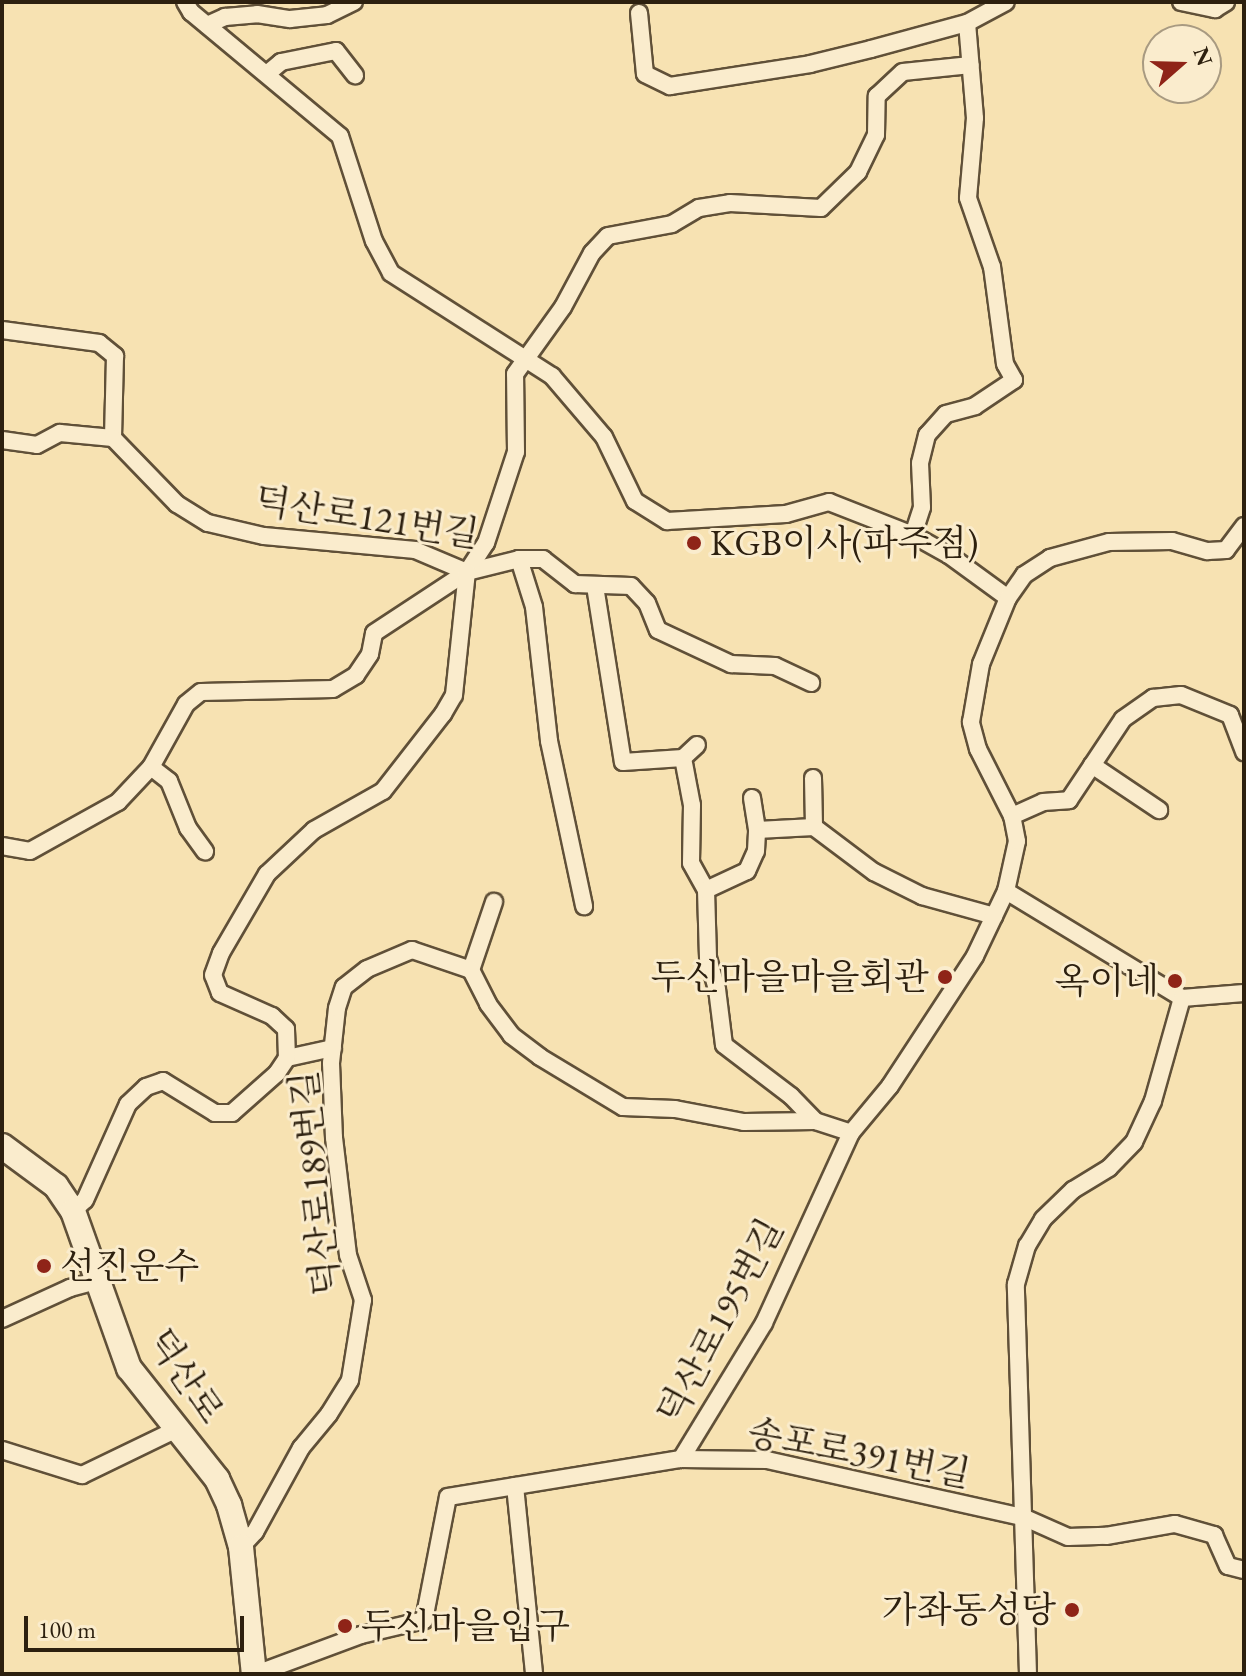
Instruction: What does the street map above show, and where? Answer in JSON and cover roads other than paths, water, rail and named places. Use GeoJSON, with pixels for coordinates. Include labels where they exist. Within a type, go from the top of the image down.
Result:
{"type":"FeatureCollection","features":[{"type":"Feature","properties":{"kind":"street"},"geometry":{"type":"LineString","coordinates":[[185,2],[207,25],[340,136],[374,241],[391,273],[552,376],[604,437],[635,501],[667,521],[786,514],[829,502],[913,535],[949,555],[1008,598]]}},
{"type":"Feature","properties":{"kind":"street"},"geometry":{"type":"LineString","coordinates":[[207,25],[225,17],[257,14],[290,19],[327,15],[354,2]]}},
{"type":"Feature","properties":{"kind":"street"},"geometry":{"type":"LineString","coordinates":[[639,13],[645,74],[670,86],[810,64],[967,23],[1006,2]]}},
{"type":"Feature","properties":{"kind":"street"},"geometry":{"type":"LineString","coordinates":[[1181,2],[1215,9],[1226,2]]}},
{"type":"Feature","properties":{"kind":"street"},"geometry":{"type":"LineString","coordinates":[[913,535],[922,507],[920,463],[927,435],[946,414],[975,406],[1014,380],[1005,364],[992,267],[968,198],[975,118],[967,23]]}},
{"type":"Feature","properties":{"kind":"street"},"geometry":{"type":"LineString","coordinates":[[268,73],[281,62],[336,51],[355,75]]}},
{"type":"Feature","properties":{"kind":"street"},"geometry":{"type":"LineString","coordinates":[[2,846],[30,851],[118,802],[151,767],[186,704],[201,692],[333,689],[356,675],[370,654],[374,633],[467,572],[486,543],[516,452],[515,374],[563,307],[592,253],[608,236],[672,224],[699,208],[730,203],[821,208],[858,172],[876,135],[877,96],[903,72],[971,65]]}},
{"type":"Feature","properties":{"kind":"street"},"geometry":{"type":"LineString","coordinates":[[2,330],[99,343],[115,356],[113,438],[60,433],[37,445],[2,440]]}},
{"type":"Feature","properties":{"kind":"street","name":"덕산로121번길"},"geometry":{"type":"LineString","coordinates":[[113,438],[177,504],[208,523],[264,536],[415,550],[467,572],[519,559],[543,559],[575,584],[631,586],[647,603],[658,630],[731,664],[775,666],[811,683]]}},
{"type":"Feature","properties":{"kind":"street","name":"덕산로195번길"},"geometry":{"type":"LineString","coordinates":[[255,1674],[361,1635],[424,1620],[448,1497],[681,1459],[764,1323],[851,1133],[899,1073],[975,956],[1006,891],[1017,841],[1012,816],[978,749],[971,722],[981,664],[1008,598],[1024,575],[1050,558],[1109,542],[1172,541],[1208,551],[1226,550],[1244,526]]}},
{"type":"Feature","properties":{"kind":"street","name":"덕산로121번길"},"geometry":{"type":"LineString","coordinates":[[519,559],[534,607],[549,741],[584,906]]}},
{"type":"Feature","properties":{"kind":"street"},"geometry":{"type":"LineString","coordinates":[[287,1058],[289,1042],[286,1029],[272,1016],[220,993],[213,975],[221,953],[267,874],[314,830],[383,791],[443,714],[454,695],[467,572]]}},
{"type":"Feature","properties":{"kind":"street"},"geometry":{"type":"LineString","coordinates":[[595,586],[623,762],[683,758],[697,745]]}},
{"type":"Feature","properties":{"kind":"street"},"geometry":{"type":"LineString","coordinates":[[1012,816],[1043,802],[1069,800],[1123,719],[1153,698],[1181,695],[1230,715],[1244,752]]}},
{"type":"Feature","properties":{"kind":"street"},"geometry":{"type":"LineString","coordinates":[[683,758],[692,805],[691,863],[706,890],[708,958],[717,989],[724,1045],[791,1096],[815,1121]]}},
{"type":"Feature","properties":{"kind":"street"},"geometry":{"type":"LineString","coordinates":[[1092,765],[1159,810]]}},
{"type":"Feature","properties":{"kind":"street"},"geometry":{"type":"LineString","coordinates":[[151,767],[169,781],[188,828],[205,851]]}},
{"type":"Feature","properties":{"kind":"street"},"geometry":{"type":"LineString","coordinates":[[813,778],[814,827]]}},
{"type":"Feature","properties":{"kind":"street"},"geometry":{"type":"LineString","coordinates":[[706,890],[747,871],[756,851],[757,830],[752,798]]}},
{"type":"Feature","properties":{"kind":"street"},"geometry":{"type":"LineString","coordinates":[[757,830],[814,827],[874,872],[922,896],[994,916]]}},
{"type":"Feature","properties":{"kind":"street"},"geometry":{"type":"LineString","coordinates":[[1006,891],[1182,998],[1244,993]]}},
{"type":"Feature","properties":{"kind":"street"},"geometry":{"type":"LineString","coordinates":[[494,902],[471,970],[488,1004],[511,1035],[560,1070],[623,1107],[675,1109],[744,1122],[815,1121],[851,1133]]}},
{"type":"Feature","properties":{"kind":"street","name":"덕산로189번길"},"geometry":{"type":"LineString","coordinates":[[241,1547],[255,1532],[301,1448],[329,1414],[350,1380],[363,1300],[348,1255],[334,1138],[333,1048],[337,1008],[344,987],[367,969],[412,950],[471,970]]}},
{"type":"Feature","properties":{"kind":"street","name":"송포로391번길"},"geometry":{"type":"LineString","coordinates":[[1028,1674],[1016,1284],[1027,1246],[1043,1219],[1073,1190],[1109,1168],[1134,1142],[1158,1087],[1182,998]]}},
{"type":"Feature","properties":{"kind":"street"},"geometry":{"type":"LineString","coordinates":[[73,1211],[85,1200],[92,1178],[128,1104],[146,1087],[163,1081],[215,1113],[232,1113],[287,1058],[333,1048]]}},
{"type":"Feature","properties":{"kind":"street","name":"덕산로"},"geometry":{"type":"LineString","coordinates":[[2,1146],[56,1186],[73,1211],[129,1368],[175,1430],[217,1479],[229,1505],[241,1547],[255,1674]]}},
{"type":"Feature","properties":{"kind":"street"},"geometry":{"type":"LineString","coordinates":[[2,1319],[70,1288],[99,1280]]}},
{"type":"Feature","properties":{"kind":"street"},"geometry":{"type":"LineString","coordinates":[[2,1450],[82,1475],[175,1430]]}},
{"type":"Feature","properties":{"kind":"street","name":"송포로391번길"},"geometry":{"type":"LineString","coordinates":[[681,1459],[767,1460],[1023,1517],[1068,1537],[1106,1536],[1175,1524],[1214,1535],[1228,1566],[1244,1570]]}},
{"type":"Feature","properties":{"kind":"street"},"geometry":{"type":"LineString","coordinates":[[515,1486],[534,1674]]}},
{"type":"Feature","properties":{"kind":"place","name":"KGB이사(파주점)"},"geometry":{"type":"Point","coordinates":[694,543]}},
{"type":"Feature","properties":{"kind":"place","name":"두신마을마을회관"},"geometry":{"type":"Point","coordinates":[945,977]}},
{"type":"Feature","properties":{"kind":"place","name":"옥이네"},"geometry":{"type":"Point","coordinates":[1175,981]}},
{"type":"Feature","properties":{"kind":"place","name":"선진운수"},"geometry":{"type":"Point","coordinates":[44,1266]}},
{"type":"Feature","properties":{"kind":"place","name":"가좌동성당"},"geometry":{"type":"Point","coordinates":[1072,1610]}},
{"type":"Feature","properties":{"kind":"place","name":"두신마을입구"},"geometry":{"type":"Point","coordinates":[345,1626]}}]}
